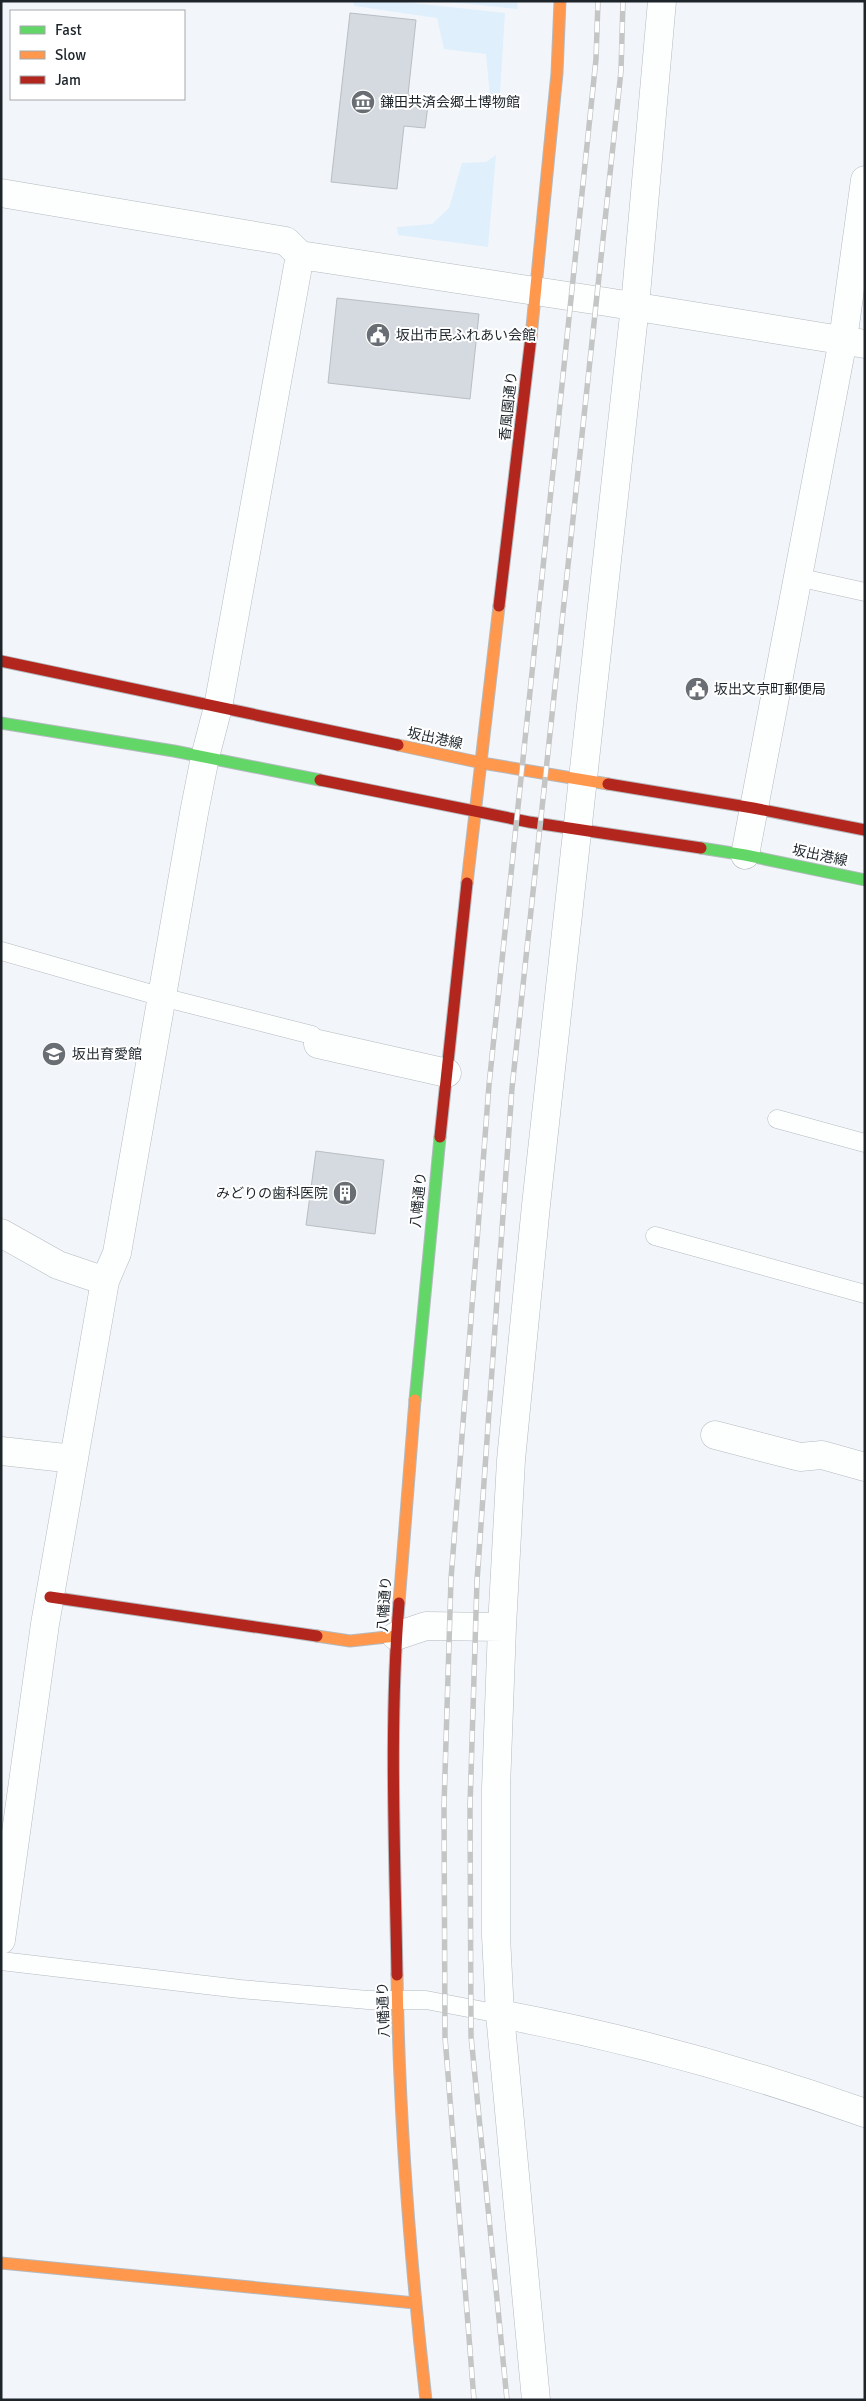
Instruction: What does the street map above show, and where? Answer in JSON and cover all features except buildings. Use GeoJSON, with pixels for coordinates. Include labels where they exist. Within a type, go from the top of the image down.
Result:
{"type":"FeatureCollection","features":[{"type":"Feature","properties":{"kind":"street","name":"香風園通り"},"geometry":{"type":"LineString","coordinates":[[476,813],[536,291],[548,173],[560,1]]}},
{"type":"Feature","properties":{"kind":"street"},"geometry":{"type":"LineString","coordinates":[[536,2400],[500,2014],[496,1936],[496,1788],[502,1627],[511,1460],[536,1205],[635,306],[662,1]]}},
{"type":"Feature","properties":{"kind":"street"},"geometry":{"type":"LineString","coordinates":[[745,855],[798,577],[854,342],[865,180]]}},
{"type":"Feature","properties":{"kind":"street"},"geometry":{"type":"LineString","coordinates":[[1,193],[286,240],[300,255],[635,306],[854,342]]}},
{"type":"Feature","properties":{"kind":"street"},"geometry":{"type":"LineString","coordinates":[[1,1940],[8,1838],[105,1281],[116,1253],[205,757],[218,707],[300,255]]}},
{"type":"Feature","properties":{"kind":"street","name":"坂出港線"},"geometry":{"type":"LineString","coordinates":[[1,662],[482,763],[753,808],[865,830]]}},
{"type":"Feature","properties":{"kind":"street","name":"坂出港線"},"geometry":{"type":"LineString","coordinates":[[1,723],[205,757],[476,813],[745,855],[865,880]]}},
{"type":"Feature","properties":{"kind":"street","name":"八幡通り"},"geometry":{"type":"LineString","coordinates":[[426,2400],[415,2303],[397,2000],[394,1768],[396,1636],[422,1307],[476,813]]}},
{"type":"Feature","properties":{"kind":"street"},"geometry":{"type":"LineString","coordinates":[[318,1044],[447,1073]]}},
{"type":"Feature","properties":{"kind":"street"},"geometry":{"type":"LineString","coordinates":[[1,1233],[58,1265],[105,1281]]}},
{"type":"Feature","properties":{"kind":"street"},"geometry":{"type":"LineString","coordinates":[[715,1434],[800,1458],[822,1455],[865,1467]]}},
{"type":"Feature","properties":{"kind":"street"},"geometry":{"type":"LineString","coordinates":[[1,1451],[74,1459]]}},
{"type":"Feature","properties":{"kind":"street"},"geometry":{"type":"LineString","coordinates":[[50,1597],[350,1641],[396,1636],[426,1626],[502,1627]]}},
{"type":"Feature","properties":{"kind":"street"},"geometry":{"type":"LineString","coordinates":[[500,2014],[726,2068],[865,2113]]}},
{"type":"Feature","properties":{"kind":"street"},"geometry":{"type":"LineString","coordinates":[[1,2263],[346,2298],[415,2303]]}},
{"type":"Feature","properties":{"kind":"lane"},"geometry":{"type":"LineString","coordinates":[[798,577],[865,592]]}},
{"type":"Feature","properties":{"kind":"lane"},"geometry":{"type":"LineString","coordinates":[[1,951],[162,997],[312,1035],[318,1044]]}},
{"type":"Feature","properties":{"kind":"lane"},"geometry":{"type":"LineString","coordinates":[[777,1119],[865,1143]]}},
{"type":"Feature","properties":{"kind":"lane"},"geometry":{"type":"LineString","coordinates":[[654,1236],[865,1294]]}},
{"type":"Feature","properties":{"kind":"lane"},"geometry":{"type":"LineString","coordinates":[[1,1961],[240,1989],[368,2000],[426,2000],[500,2014]]}},
{"type":"Feature","properties":{"kind":"shaded area"},"geometry":{"type":"Polygon","coordinates":[[[353,1],[394,1],[505,13],[499,111],[491,108],[486,54],[444,49],[437,18],[354,6],[353,1]]]}},
{"type":"Feature","properties":{"kind":"shaded area"},"geometry":{"type":"Polygon","coordinates":[[[441,1],[518,1],[517,9],[441,1]]]}},
{"type":"Feature","properties":{"kind":"shaded area"},"geometry":{"type":"Polygon","coordinates":[[[496,155],[488,247],[398,235],[397,227],[432,224],[449,208],[462,163],[486,162],[496,155]]]}},
{"type":"Feature","properties":{"kind":"railway"},"geometry":{"type":"LineString","coordinates":[[474,2400],[445,2037],[444,1806],[451,1579],[489,1085],[596,59],[598,1]]}},
{"type":"Feature","properties":{"kind":"railway"},"geometry":{"type":"LineString","coordinates":[[507,2400],[471,2036],[470,1806],[477,1581],[512,1088],[621,71],[623,1]]}},
{"type":"Feature","properties":{"kind":"traffic: fast"},"geometry":{"type":"LineString","coordinates":[[1,723],[174,751],[320,780]]}},
{"type":"Feature","properties":{"kind":"traffic: fast"},"geometry":{"type":"LineString","coordinates":[[701,848],[745,855],[865,880]]}},
{"type":"Feature","properties":{"kind":"traffic: fast"},"geometry":{"type":"LineString","coordinates":[[415,1400],[440,1137]]}},
{"type":"Feature","properties":{"kind":"traffic: slow"},"geometry":{"type":"LineString","coordinates":[[531,337],[557,73],[560,1]]}},
{"type":"Feature","properties":{"kind":"traffic: slow"},"geometry":{"type":"LineString","coordinates":[[467,883],[499,606]]}},
{"type":"Feature","properties":{"kind":"traffic: slow"},"geometry":{"type":"LineString","coordinates":[[398,745],[482,763],[608,784]]}},
{"type":"Feature","properties":{"kind":"traffic: slow"},"geometry":{"type":"LineString","coordinates":[[399,1603],[415,1400]]}},
{"type":"Feature","properties":{"kind":"traffic: slow"},"geometry":{"type":"LineString","coordinates":[[317,1636],[350,1641],[396,1636]]}},
{"type":"Feature","properties":{"kind":"traffic: slow"},"geometry":{"type":"LineString","coordinates":[[397,1975],[406,2188],[426,2400]]}},
{"type":"Feature","properties":{"kind":"traffic: slow"},"geometry":{"type":"LineString","coordinates":[[1,2263],[415,2303]]}},
{"type":"Feature","properties":{"kind":"traffic: jam"},"geometry":{"type":"LineString","coordinates":[[499,606],[531,337]]}},
{"type":"Feature","properties":{"kind":"traffic: jam"},"geometry":{"type":"LineString","coordinates":[[1,661],[398,745]]}},
{"type":"Feature","properties":{"kind":"traffic: jam"},"geometry":{"type":"LineString","coordinates":[[320,780],[529,822],[701,848]]}},
{"type":"Feature","properties":{"kind":"traffic: jam"},"geometry":{"type":"LineString","coordinates":[[608,784],[753,808],[865,830]]}},
{"type":"Feature","properties":{"kind":"traffic: jam"},"geometry":{"type":"LineString","coordinates":[[440,1137],[467,883]]}},
{"type":"Feature","properties":{"kind":"traffic: jam"},"geometry":{"type":"LineString","coordinates":[[50,1597],[317,1636]]}},
{"type":"Feature","properties":{"kind":"traffic: jam"},"geometry":{"type":"LineString","coordinates":[[397,1975],[393,1742],[399,1603]]}},
{"type":"Feature","properties":{"kind":"place","name":"鎌田共済会郷土博物館"},"geometry":{"type":"Point","coordinates":[363,102]}},
{"type":"Feature","properties":{"kind":"place","name":"坂出市民ふれあい会館"},"geometry":{"type":"Point","coordinates":[378,335]}},
{"type":"Feature","properties":{"kind":"place","name":"坂出文京町郵便局"},"geometry":{"type":"Point","coordinates":[697,689]}},
{"type":"Feature","properties":{"kind":"place","name":"坂出育愛館"},"geometry":{"type":"Point","coordinates":[54,1054]}},
{"type":"Feature","properties":{"kind":"place","name":"みどりの歯科医院"},"geometry":{"type":"Point","coordinates":[345,1193]}}]}
